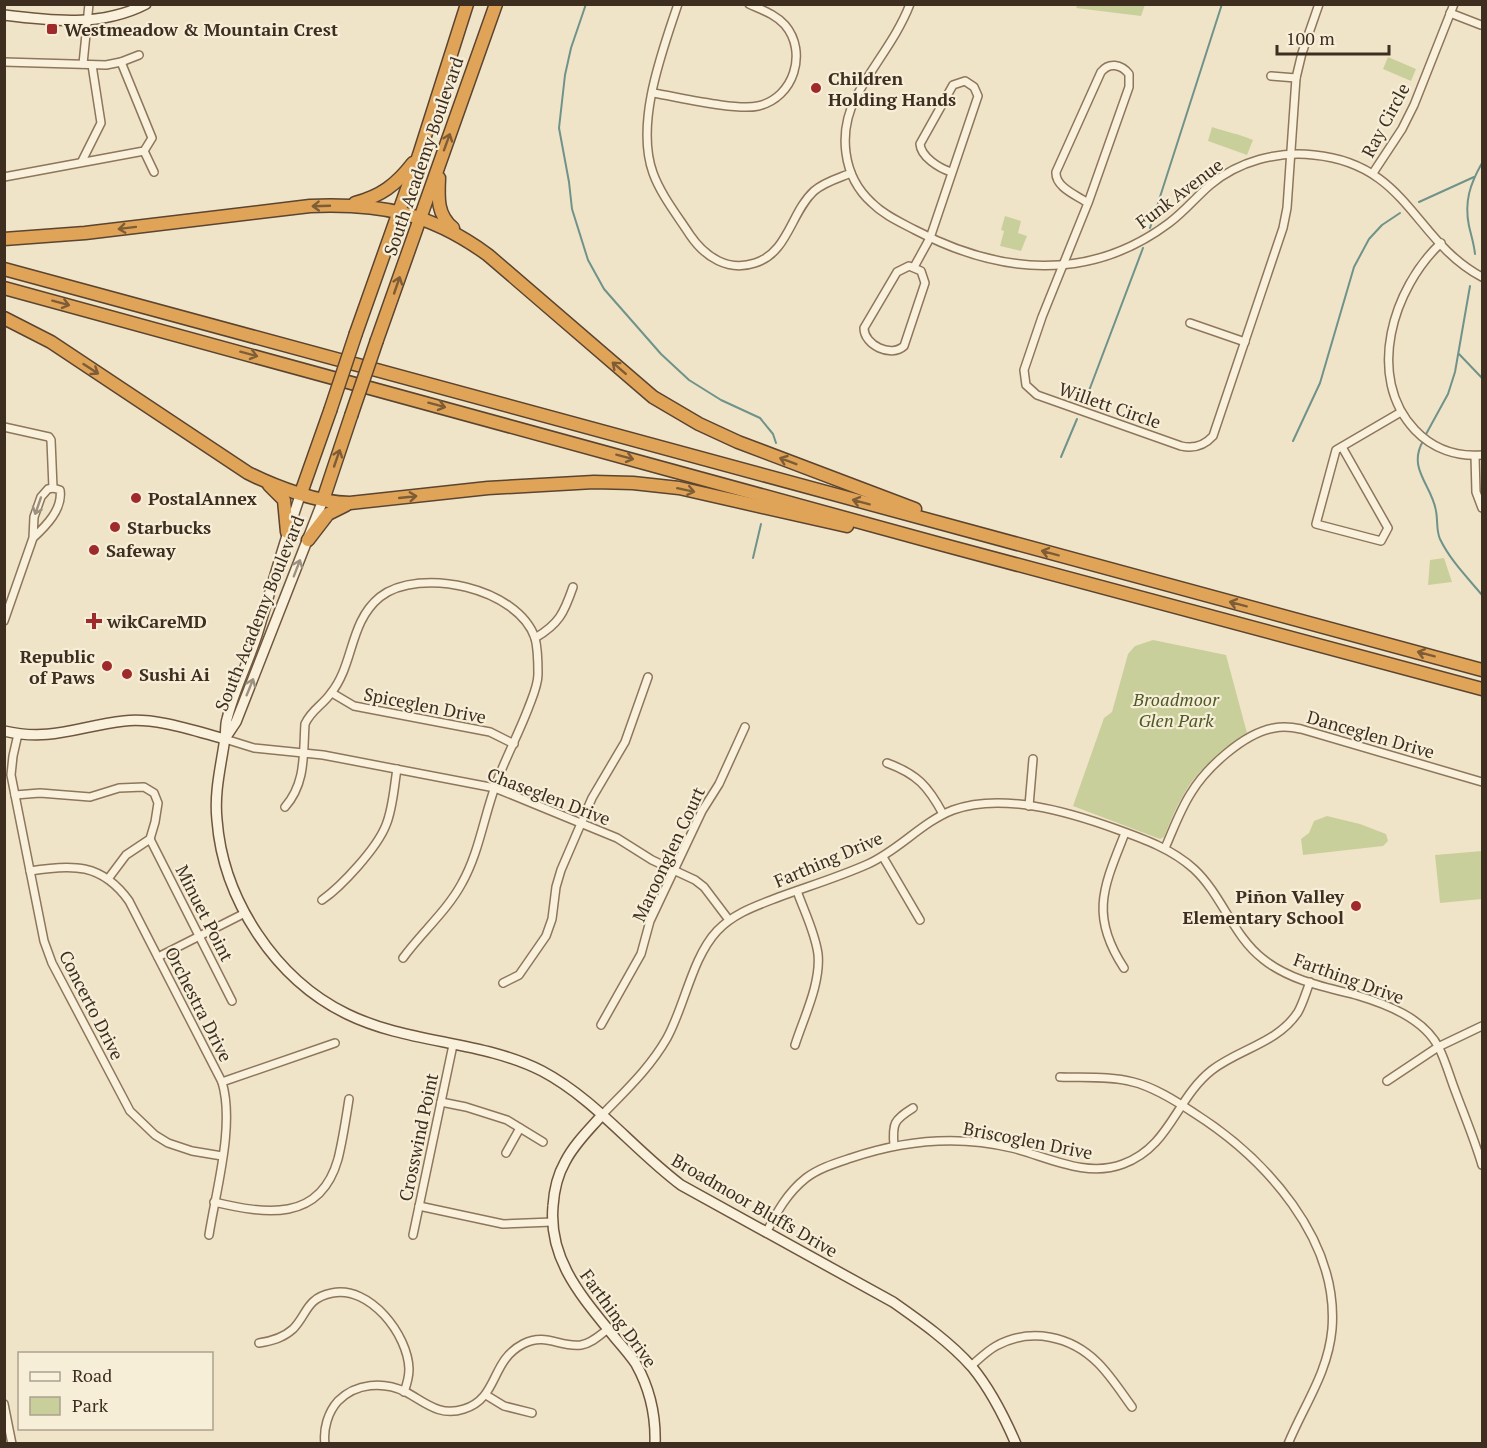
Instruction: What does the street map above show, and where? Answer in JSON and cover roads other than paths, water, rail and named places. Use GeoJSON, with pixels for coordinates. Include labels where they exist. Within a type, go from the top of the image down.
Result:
{"type":"FeatureCollection","features":[{"type":"Feature","properties":{"kind":"highway","name":"South Academy Boulevard"},"geometry":{"type":"LineString","coordinates":[[301,493],[400,212],[467,4]]}},
{"type":"Feature","properties":{"kind":"highway","name":"South Academy Boulevard"},"geometry":{"type":"LineString","coordinates":[[323,500],[496,4]]}},
{"type":"Feature","properties":{"kind":"highway"},"geometry":{"type":"LineString","coordinates":[[481,47],[501,4]]}},
{"type":"Feature","properties":{"kind":"highway"},"geometry":{"type":"LineString","coordinates":[[348,205],[376,196],[393,186],[419,155]]}},
{"type":"Feature","properties":{"kind":"highway"},"geometry":{"type":"LineString","coordinates":[[439,165],[438,202],[441,214],[447,223],[489,255],[653,397],[690,419],[738,442],[981,533]]}},
{"type":"Feature","properties":{"kind":"highway"},"geometry":{"type":"LineString","coordinates":[[4,239],[85,234],[310,206],[348,205],[421,217],[466,238]]}},
{"type":"Feature","properties":{"kind":"highway"},"geometry":{"type":"LineString","coordinates":[[4,269],[1482,670]]}},
{"type":"Feature","properties":{"kind":"highway"},"geometry":{"type":"LineString","coordinates":[[4,288],[940,544],[1482,689]]}},
{"type":"Feature","properties":{"kind":"highway"},"geometry":{"type":"LineString","coordinates":[[4,318],[51,342],[248,473],[266,482],[323,500],[350,503],[488,488],[594,482],[633,483],[679,488],[891,536],[940,544]]}},
{"type":"Feature","properties":{"kind":"highway"},"geometry":{"type":"LineString","coordinates":[[266,482],[284,500],[287,532]]}},
{"type":"Feature","properties":{"kind":"highway"},"geometry":{"type":"LineString","coordinates":[[308,540],[328,514],[350,503]]}},
{"type":"Feature","properties":{"kind":"street"},"geometry":{"type":"LineString","coordinates":[[83,64],[89,4]]}},
{"type":"Feature","properties":{"kind":"street"},"geometry":{"type":"LineString","coordinates":[[4,15],[45,20],[88,21],[119,15],[146,4]]}},
{"type":"Feature","properties":{"kind":"street"},"geometry":{"type":"LineString","coordinates":[[678,4],[660,59],[653,93],[647,135],[649,155],[655,177],[697,245],[707,255],[718,261],[742,266],[767,258],[781,243],[814,191],[851,173]]}},
{"type":"Feature","properties":{"kind":"street"},"geometry":{"type":"LineString","coordinates":[[653,93],[747,107],[762,105],[780,95],[789,84],[795,71],[797,53],[793,39],[785,25],[776,17],[749,4]]}},
{"type":"Feature","properties":{"kind":"street","name":"Funk Avenue"},"geometry":{"type":"LineString","coordinates":[[910,4],[851,109],[844,141],[851,173],[861,191],[888,215],[930,238],[957,250],[996,261],[1028,266],[1063,265],[1111,254],[1139,243],[1172,221],[1212,184],[1234,170],[1265,158],[1291,154],[1319,155],[1339,159],[1373,174],[1397,192],[1462,264],[1482,277]]}},
{"type":"Feature","properties":{"kind":"street"},"geometry":{"type":"LineString","coordinates":[[1291,154],[1296,78],[1319,4]]}},
{"type":"Feature","properties":{"kind":"street","name":"Ray Circle"},"geometry":{"type":"LineString","coordinates":[[1373,174],[1408,116],[1454,4]]}},
{"type":"Feature","properties":{"kind":"street"},"geometry":{"type":"LineString","coordinates":[[1450,13],[1481,25]]}},
{"type":"Feature","properties":{"kind":"street"},"geometry":{"type":"LineString","coordinates":[[4,62],[92,65],[121,62],[139,55]]}},
{"type":"Feature","properties":{"kind":"street"},"geometry":{"type":"LineString","coordinates":[[4,177],[144,151],[152,138],[121,62]]}},
{"type":"Feature","properties":{"kind":"street"},"geometry":{"type":"LineString","coordinates":[[82,161],[101,123],[92,65]]}},
{"type":"Feature","properties":{"kind":"street"},"geometry":{"type":"LineString","coordinates":[[1063,265],[1088,203],[1129,87],[1129,74],[1119,66],[1107,66],[1101,72],[1056,174],[1059,184],[1088,203]]}},
{"type":"Feature","properties":{"kind":"street"},"geometry":{"type":"LineString","coordinates":[[1271,75],[1296,78]]}},
{"type":"Feature","properties":{"kind":"street"},"geometry":{"type":"LineString","coordinates":[[915,267],[930,238],[978,96],[974,87],[965,81],[953,86],[920,144],[924,154],[944,170],[951,172]]}},
{"type":"Feature","properties":{"kind":"street"},"geometry":{"type":"LineString","coordinates":[[144,151],[154,172]]}},
{"type":"Feature","properties":{"kind":"street","name":"Willett Circle"},"geometry":{"type":"LineString","coordinates":[[1063,265],[1024,370],[1026,385],[1037,395],[1181,446],[1198,447],[1213,436],[1283,228],[1291,154]]}},
{"type":"Feature","properties":{"kind":"street"},"geometry":{"type":"LineString","coordinates":[[1441,243],[1422,264],[1408,285],[1394,323],[1390,366],[1394,394],[1401,412],[1419,434],[1434,445],[1453,453],[1479,456],[1476,492],[1482,508]]}},
{"type":"Feature","properties":{"kind":"street"},"geometry":{"type":"LineString","coordinates":[[915,267],[922,273],[925,284],[904,346],[898,351],[890,351],[868,341],[864,333],[865,326],[897,272],[903,268],[915,267]]}},
{"type":"Feature","properties":{"kind":"street"},"geometry":{"type":"LineString","coordinates":[[1190,322],[1245,342]]}},
{"type":"Feature","properties":{"kind":"street"},"geometry":{"type":"LineString","coordinates":[[1342,447],[1388,528],[1381,541],[1316,524],[1336,450],[1401,412]]}},
{"type":"Feature","properties":{"kind":"street"},"geometry":{"type":"LineString","coordinates":[[4,427],[49,437],[53,488]]}},
{"type":"Feature","properties":{"kind":"street"},"geometry":{"type":"LineString","coordinates":[[4,621],[33,538],[32,527],[41,497],[53,488],[60,490],[59,503],[45,527],[33,538]]}},
{"type":"Feature","properties":{"kind":"street","name":"South Academy Boulevard"},"geometry":{"type":"LineString","coordinates":[[225,740],[227,719],[301,493]]}},
{"type":"Feature","properties":{"kind":"street","name":"South Academy Boulevard"},"geometry":{"type":"LineString","coordinates":[[225,740],[236,722],[323,500]]}},
{"type":"Feature","properties":{"kind":"street"},"geometry":{"type":"LineString","coordinates":[[285,807],[298,790],[305,724],[308,716],[332,693],[356,633],[369,609],[381,596],[413,584],[453,585],[493,597],[517,613],[534,638],[538,676],[535,690],[504,763],[462,884],[403,958]]}},
{"type":"Feature","properties":{"kind":"street"},"geometry":{"type":"LineString","coordinates":[[534,638],[555,624],[565,610],[573,587]]}},
{"type":"Feature","properties":{"kind":"street"},"geometry":{"type":"LineString","coordinates":[[503,983],[519,975],[546,936],[552,918],[561,870],[603,776],[625,742],[648,677]]}},
{"type":"Feature","properties":{"kind":"street","name":"Spiceglen Drive"},"geometry":{"type":"LineString","coordinates":[[332,693],[354,706],[490,732],[514,744]]}},
{"type":"Feature","properties":{"kind":"street"},"geometry":{"type":"LineString","coordinates":[[4,731],[18,734],[53,735],[97,725],[136,720],[154,722],[225,740]]}},
{"type":"Feature","properties":{"kind":"street","name":"Maroonglen Court"},"geometry":{"type":"LineString","coordinates":[[600,1025],[641,954],[650,921],[745,727]]}},
{"type":"Feature","properties":{"kind":"street","name":"Danceglen Drive"},"geometry":{"type":"LineString","coordinates":[[1165,848],[1189,795],[1206,773],[1219,760],[1255,735],[1274,728],[1301,729],[1482,782]]}},
{"type":"Feature","properties":{"kind":"street","name":"Concerto Drive"},"geometry":{"type":"LineString","coordinates":[[18,734],[11,775],[44,940],[52,963],[130,1111],[155,1135],[168,1143],[192,1151],[222,1156]]}},
{"type":"Feature","properties":{"kind":"street","name":"Chaseglen Drive"},"geometry":{"type":"LineString","coordinates":[[225,740],[254,748],[323,755],[495,788],[582,822],[617,838],[652,860],[675,870],[704,887],[729,920]]}},
{"type":"Feature","properties":{"kind":"street","name":"Broadmoor Bluffs Drive"},"geometry":{"type":"LineString","coordinates":[[225,740],[218,774],[217,819],[225,863],[245,913],[267,947],[305,986],[344,1013],[383,1029],[504,1056],[541,1071],[586,1100],[656,1166],[681,1185],[892,1302],[932,1331],[971,1366],[998,1405],[1016,1443]]}},
{"type":"Feature","properties":{"kind":"street"},"geometry":{"type":"LineString","coordinates":[[1029,806],[1034,759]]}},
{"type":"Feature","properties":{"kind":"street"},"geometry":{"type":"LineString","coordinates":[[887,763],[918,778],[933,796],[943,814]]}},
{"type":"Feature","properties":{"kind":"street"},"geometry":{"type":"LineString","coordinates":[[322,900],[336,890],[382,834],[389,815],[397,769]]}},
{"type":"Feature","properties":{"kind":"street"},"geometry":{"type":"LineString","coordinates":[[15,795],[39,793],[90,797],[119,788],[144,787],[154,793],[158,803],[150,839],[126,855],[108,879]]}},
{"type":"Feature","properties":{"kind":"street","name":"Farthing Drive"},"geometry":{"type":"LineString","coordinates":[[655,1443],[654,1416],[645,1383],[635,1363],[572,1282],[557,1252],[552,1222],[554,1195],[564,1163],[574,1147],[642,1075],[657,1054],[668,1037],[707,944],[720,928],[746,910],[883,857],[943,814],[960,807],[981,803],[1029,806],[1069,813],[1165,848],[1199,874],[1242,938],[1257,955],[1275,968],[1310,982],[1371,999],[1394,1009],[1421,1027],[1438,1047],[1480,1151],[1482,1166]]}},
{"type":"Feature","properties":{"kind":"street"},"geometry":{"type":"LineString","coordinates":[[1124,968],[1114,954],[1104,931],[1102,904],[1105,882],[1125,833]]}},
{"type":"Feature","properties":{"kind":"street","name":"Minuet Point"},"geometry":{"type":"LineString","coordinates":[[150,839],[232,1001]]}},
{"type":"Feature","properties":{"kind":"street"},"geometry":{"type":"LineString","coordinates":[[883,857],[920,920]]}},
{"type":"Feature","properties":{"kind":"street","name":"Orchestra Drive"},"geometry":{"type":"LineString","coordinates":[[30,871],[77,866],[92,870],[120,888],[129,901],[222,1082],[226,1094],[227,1126],[209,1235]]}},
{"type":"Feature","properties":{"kind":"street"},"geometry":{"type":"LineString","coordinates":[[795,1045],[815,985],[818,966],[816,943],[797,891]]}},
{"type":"Feature","properties":{"kind":"street"},"geometry":{"type":"LineString","coordinates":[[158,957],[245,913]]}},
{"type":"Feature","properties":{"kind":"street","name":"Briscoglen Drive"},"geometry":{"type":"LineString","coordinates":[[766,1233],[782,1204],[808,1177],[832,1164],[894,1146],[941,1141],[978,1143],[1013,1149],[1089,1169],[1112,1167],[1133,1159],[1152,1146],[1198,1083],[1214,1068],[1269,1039],[1286,1026],[1299,1010],[1310,982]]}},
{"type":"Feature","properties":{"kind":"street"},"geometry":{"type":"LineString","coordinates":[[1387,1081],[1438,1047],[1482,1026]]}},
{"type":"Feature","properties":{"kind":"street"},"geometry":{"type":"LineString","coordinates":[[222,1082],[335,1043]]}},
{"type":"Feature","properties":{"kind":"street","name":"Crosswind Point"},"geometry":{"type":"LineString","coordinates":[[413,1235],[453,1045]]}},
{"type":"Feature","properties":{"kind":"street"},"geometry":{"type":"LineString","coordinates":[[1060,1077],[1134,1082],[1182,1105],[1225,1133],[1251,1156],[1271,1177],[1299,1216],[1325,1270],[1332,1305],[1330,1343],[1316,1388],[1287,1443]]}},
{"type":"Feature","properties":{"kind":"street"},"geometry":{"type":"LineString","coordinates":[[214,1202],[252,1211],[271,1212],[288,1210],[306,1203],[320,1191],[338,1159],[349,1099]]}},
{"type":"Feature","properties":{"kind":"street"},"geometry":{"type":"LineString","coordinates":[[441,1102],[507,1120],[543,1142]]}},
{"type":"Feature","properties":{"kind":"street"},"geometry":{"type":"LineString","coordinates":[[894,1146],[892,1133],[896,1119],[913,1108]]}},
{"type":"Feature","properties":{"kind":"street"},"geometry":{"type":"LineString","coordinates":[[506,1153],[520,1128]]}},
{"type":"Feature","properties":{"kind":"street"},"geometry":{"type":"LineString","coordinates":[[419,1206],[503,1224],[552,1222]]}},
{"type":"Feature","properties":{"kind":"street"},"geometry":{"type":"LineString","coordinates":[[259,1343],[276,1340],[285,1335],[295,1327],[309,1304],[319,1297],[347,1292],[375,1307],[400,1335],[409,1368],[404,1392]]}},
{"type":"Feature","properties":{"kind":"street"},"geometry":{"type":"LineString","coordinates":[[326,1443],[329,1416],[335,1405],[353,1390],[385,1385],[404,1392],[430,1408],[444,1412],[466,1409],[486,1395],[505,1358],[524,1343],[535,1339],[546,1339],[578,1346],[588,1343],[608,1329]]}},
{"type":"Feature","properties":{"kind":"street"},"geometry":{"type":"LineString","coordinates":[[971,1366],[989,1350],[1006,1341],[1040,1335],[1062,1339],[1082,1349],[1100,1364],[1132,1407]]}},
{"type":"Feature","properties":{"kind":"street"},"geometry":{"type":"LineString","coordinates":[[486,1395],[504,1406],[532,1413]]}},
{"type":"Feature","properties":{"kind":"street"},"geometry":{"type":"LineString","coordinates":[[4,1404],[12,1443]]}},
{"type":"Feature","properties":{"kind":"waterway"},"geometry":{"type":"LineString","coordinates":[[586,4],[571,48],[565,75],[559,128],[572,209],[588,260],[604,289],[661,354],[689,380],[721,400],[760,418],[773,434],[776,443]]}},
{"type":"Feature","properties":{"kind":"waterway"},"geometry":{"type":"LineString","coordinates":[[1150,228],[1222,4]]}},
{"type":"Feature","properties":{"kind":"waterway"},"geometry":{"type":"LineString","coordinates":[[1475,254],[1467,209],[1471,186],[1482,163]]}},
{"type":"Feature","properties":{"kind":"waterway"},"geometry":{"type":"LineString","coordinates":[[1419,202],[1474,177]]}},
{"type":"Feature","properties":{"kind":"waterway"},"geometry":{"type":"LineString","coordinates":[[1293,441],[1320,383],[1354,267],[1369,239],[1382,225],[1400,213]]}},
{"type":"Feature","properties":{"kind":"waterway"},"geometry":{"type":"LineString","coordinates":[[1084,404],[1143,248]]}},
{"type":"Feature","properties":{"kind":"waterway"},"geometry":{"type":"LineString","coordinates":[[1425,436],[1448,394],[1455,372],[1470,286]]}},
{"type":"Feature","properties":{"kind":"waterway"},"geometry":{"type":"LineString","coordinates":[[1459,354],[1482,378]]}},
{"type":"Feature","properties":{"kind":"waterway"},"geometry":{"type":"LineString","coordinates":[[1061,457],[1077,419]]}},
{"type":"Feature","properties":{"kind":"waterway"},"geometry":{"type":"LineString","coordinates":[[1423,441],[1419,451],[1419,469],[1434,502],[1440,539],[1454,561],[1482,595]]}},
{"type":"Feature","properties":{"kind":"waterway"},"geometry":{"type":"LineString","coordinates":[[753,558],[761,524]]}},
{"type":"Feature","properties":{"kind":"place","name":"Westmeadow & Mountain Crest"},"geometry":{"type":"Point","coordinates":[52,29]}},
{"type":"Feature","properties":{"kind":"place","name":"Children Holding Hands"},"geometry":{"type":"Point","coordinates":[816,88]}},
{"type":"Feature","properties":{"kind":"place","name":"PostalAnnex"},"geometry":{"type":"Point","coordinates":[136,498]}},
{"type":"Feature","properties":{"kind":"place","name":"Starbucks"},"geometry":{"type":"Point","coordinates":[115,527]}},
{"type":"Feature","properties":{"kind":"place","name":"Safeway"},"geometry":{"type":"Point","coordinates":[94,550]}},
{"type":"Feature","properties":{"kind":"place","name":"wikCareMD"},"geometry":{"type":"Point","coordinates":[94,621]}},
{"type":"Feature","properties":{"kind":"place","name":"Republic of Paws"},"geometry":{"type":"Point","coordinates":[107,666]}},
{"type":"Feature","properties":{"kind":"place","name":"Sushi Ai"},"geometry":{"type":"Point","coordinates":[127,674]}},
{"type":"Feature","properties":{"kind":"place","name":"Piñon Valley Elementary School"},"geometry":{"type":"Point","coordinates":[1356,906]}},
{"type":"Feature","properties":{"kind":"park label","name":"Broadmoor Glen Park"},"geometry":{"type":"Point","coordinates":[1176,709]}}]}
